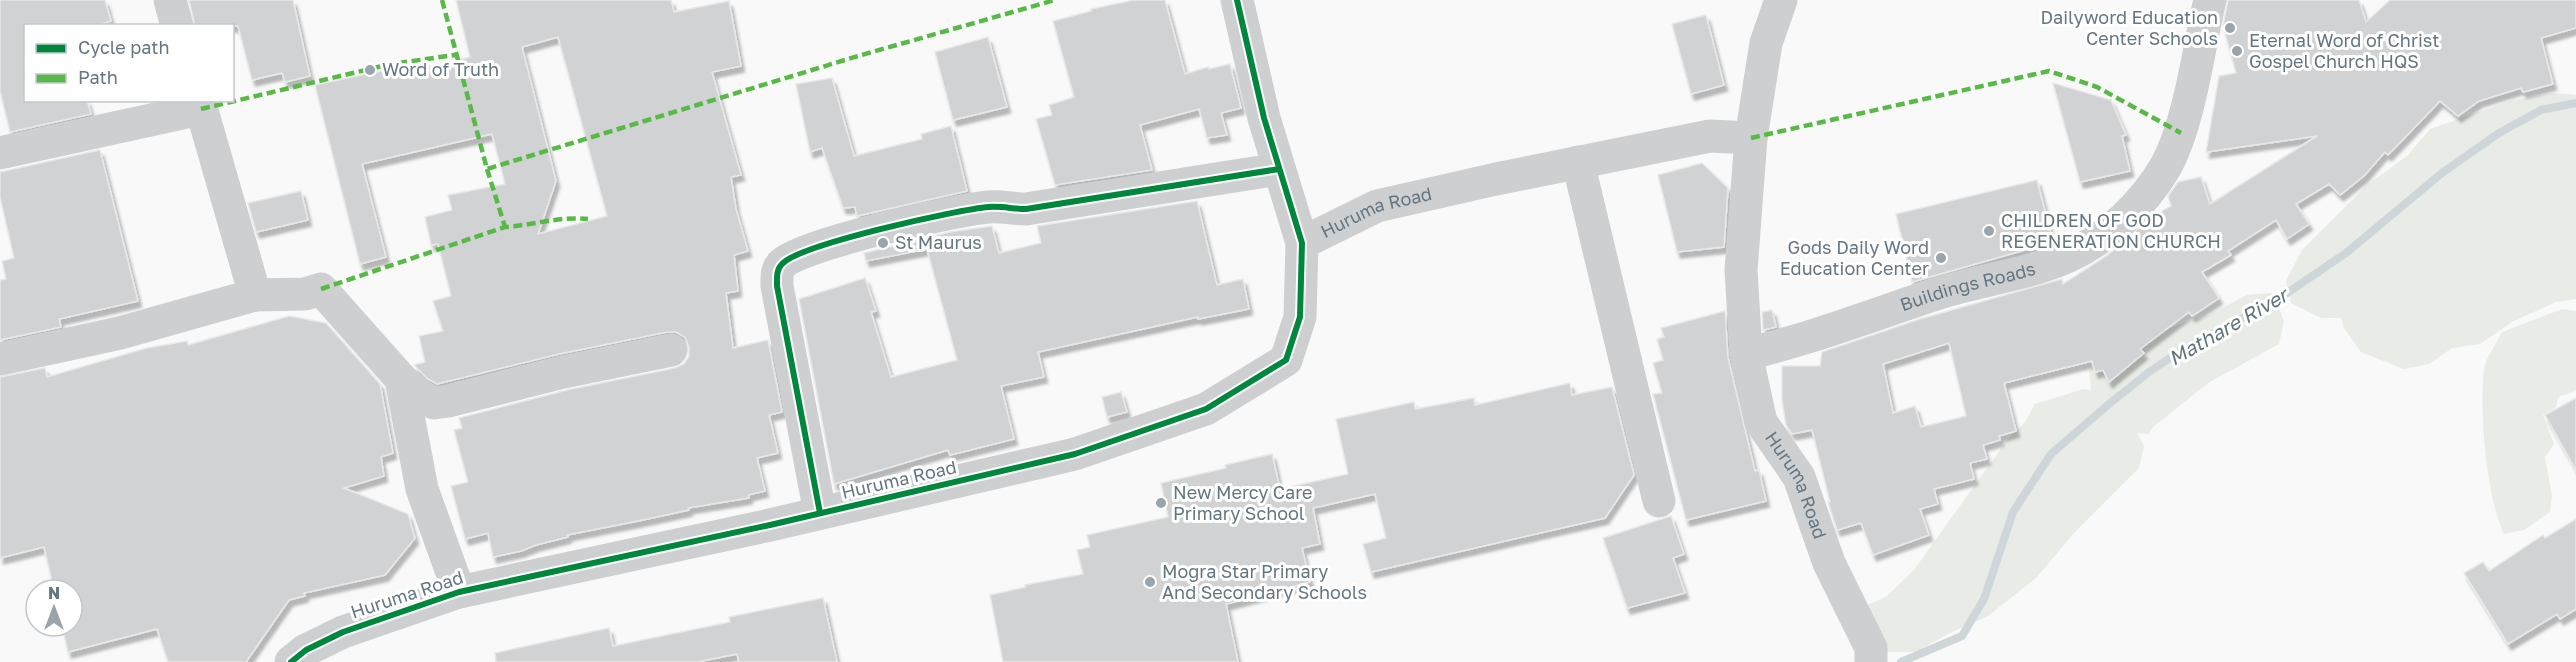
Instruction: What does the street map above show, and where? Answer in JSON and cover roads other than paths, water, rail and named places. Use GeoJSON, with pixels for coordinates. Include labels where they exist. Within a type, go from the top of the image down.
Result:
{"type":"FeatureCollection","features":[{"type":"Feature","properties":{"kind":"street"},"geometry":{"type":"LineString","coordinates":[[170,0],[176,24]]}},
{"type":"Feature","properties":{"kind":"street"},"geometry":{"type":"LineString","coordinates":[[1237,0],[1264,118],[1302,243]]}},
{"type":"Feature","properties":{"kind":"street","name":"Huruma Road"},"geometry":{"type":"LineString","coordinates":[[1781,0],[1766,43],[1751,138],[1741,270],[1746,354],[1761,422],[1799,477],[1829,563],[1872,655]]}},
{"type":"Feature","properties":{"kind":"street","name":"Buildings Roads"},"geometry":{"type":"LineString","coordinates":[[1746,354],[1801,341],[1937,294],[2066,257],[2087,246],[2123,220],[2146,197],[2181,133],[2210,0]]}},
{"type":"Feature","properties":{"kind":"street"},"geometry":{"type":"LineString","coordinates":[[0,153],[200,105],[255,295]]}},
{"type":"Feature","properties":{"kind":"street","name":"Huruma Road"},"geometry":{"type":"LineString","coordinates":[[291,662],[306,650],[344,632],[459,592],[820,513],[1075,454],[1206,409],[1286,360],[1300,317],[1302,243],[1377,206],[1710,136],[1751,138]]}},
{"type":"Feature","properties":{"kind":"street"},"geometry":{"type":"LineString","coordinates":[[1578,162],[1659,501]]}},
{"type":"Feature","properties":{"kind":"street"},"geometry":{"type":"LineString","coordinates":[[820,513],[777,286],[777,275],[781,265],[792,256],[828,243],[937,216],[990,207],[1026,209],[1279,169]]}},
{"type":"Feature","properties":{"kind":"street"},"geometry":{"type":"LineString","coordinates":[[0,359],[120,333],[255,295],[305,294],[321,289],[401,379],[425,399],[434,402],[448,401],[563,372],[671,350]]}},
{"type":"Feature","properties":{"kind":"street"},"geometry":{"type":"LineString","coordinates":[[401,379],[422,489],[432,524],[459,592]]}},
{"type":"Feature","properties":{"kind":"waterway","name":"Mathare River"},"geometry":{"type":"LineString","coordinates":[[1901,662],[1962,636],[1984,599],[2013,512],[2051,454],[2109,404],[2149,372],[2185,348],[2274,302],[2346,253],[2442,173],[2499,133],[2541,110],[2576,103]]}},
{"type":"Feature","properties":{"kind":"place","name":"Dailyword Education Center Schools"},"geometry":{"type":"Point","coordinates":[2230,28]}},
{"type":"Feature","properties":{"kind":"place","name":"Eternal Word of Christ Gospel Church HQS"},"geometry":{"type":"Point","coordinates":[2237,51]}},
{"type":"Feature","properties":{"kind":"place","name":"Word of Truth"},"geometry":{"type":"Point","coordinates":[370,70]}},
{"type":"Feature","properties":{"kind":"place","name":"CHILDREN OF GOD REGENERATION CHURCH"},"geometry":{"type":"Point","coordinates":[1989,231]}},
{"type":"Feature","properties":{"kind":"place","name":"St Maurus"},"geometry":{"type":"Point","coordinates":[883,243]}},
{"type":"Feature","properties":{"kind":"place","name":"Gods Daily Word Education Center"},"geometry":{"type":"Point","coordinates":[1941,258]}},
{"type":"Feature","properties":{"kind":"place","name":"New Mercy Care Primary School"},"geometry":{"type":"Point","coordinates":[1161,503]}},
{"type":"Feature","properties":{"kind":"place","name":"Mogra Star Primary And Secondary Schools"},"geometry":{"type":"Point","coordinates":[1150,582]}}]}
